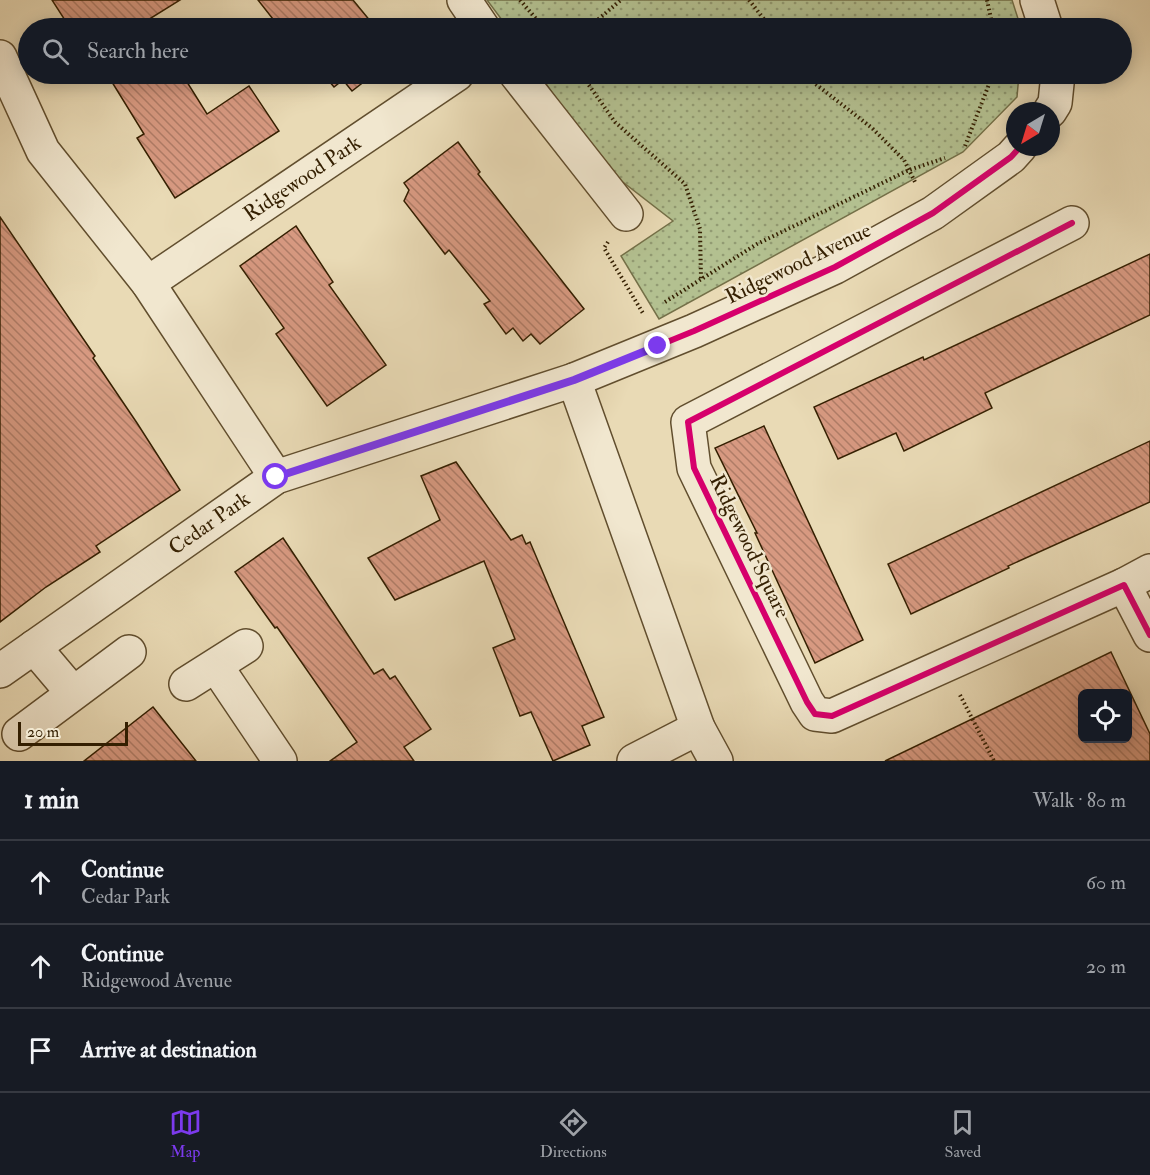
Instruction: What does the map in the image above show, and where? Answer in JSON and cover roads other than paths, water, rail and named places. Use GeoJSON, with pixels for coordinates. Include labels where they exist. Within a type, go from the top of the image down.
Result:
{"type":"FeatureCollection","features":[{"type":"Feature","properties":{"kind":"street"},"geometry":{"type":"LineString","coordinates":[[464,0],[476,18]]}},
{"type":"Feature","properties":{"kind":"street"},"geometry":{"type":"LineString","coordinates":[[1037,0],[1043,18]]}},
{"type":"Feature","properties":{"kind":"street"},"geometry":{"type":"LineString","coordinates":[[0,57],[43,151],[148,283],[276,477]]}},
{"type":"Feature","properties":{"kind":"street","name":"Ridgewood Park"},"geometry":{"type":"LineString","coordinates":[[148,283],[442,84]]}},
{"type":"Feature","properties":{"kind":"street"},"geometry":{"type":"LineString","coordinates":[[524,84],[626,214]]}},
{"type":"Feature","properties":{"kind":"street"},"geometry":{"type":"LineString","coordinates":[[1055,102],[1057,84]]}},
{"type":"Feature","properties":{"kind":"street","name":"Ridgewood Avenue"},"geometry":{"type":"LineString","coordinates":[[574,380],[694,331],[835,267],[933,213],[1012,156]]}},
{"type":"Feature","properties":{"kind":"street","name":"Ridgewood Square"},"geometry":{"type":"LineString","coordinates":[[1072,223],[688,422],[694,468],[807,702],[815,714],[832,716],[1137,578],[1150,635]]}},
{"type":"Feature","properties":{"kind":"street"},"geometry":{"type":"LineString","coordinates":[[574,380],[699,728],[716,761]]}},
{"type":"Feature","properties":{"kind":"street","name":"Cedar Park"},"geometry":{"type":"LineString","coordinates":[[0,672],[276,477],[574,380]]}},
{"type":"Feature","properties":{"kind":"street"},"geometry":{"type":"LineString","coordinates":[[186,684],[246,646]]}},
{"type":"Feature","properties":{"kind":"street"},"geometry":{"type":"LineString","coordinates":[[34,647],[73,693]]}},
{"type":"Feature","properties":{"kind":"street"},"geometry":{"type":"LineString","coordinates":[[19,734],[129,652]]}},
{"type":"Feature","properties":{"kind":"street"},"geometry":{"type":"LineString","coordinates":[[216,666],[280,761]]}},
{"type":"Feature","properties":{"kind":"street"},"geometry":{"type":"LineString","coordinates":[[634,761],[699,728]]}}]}
